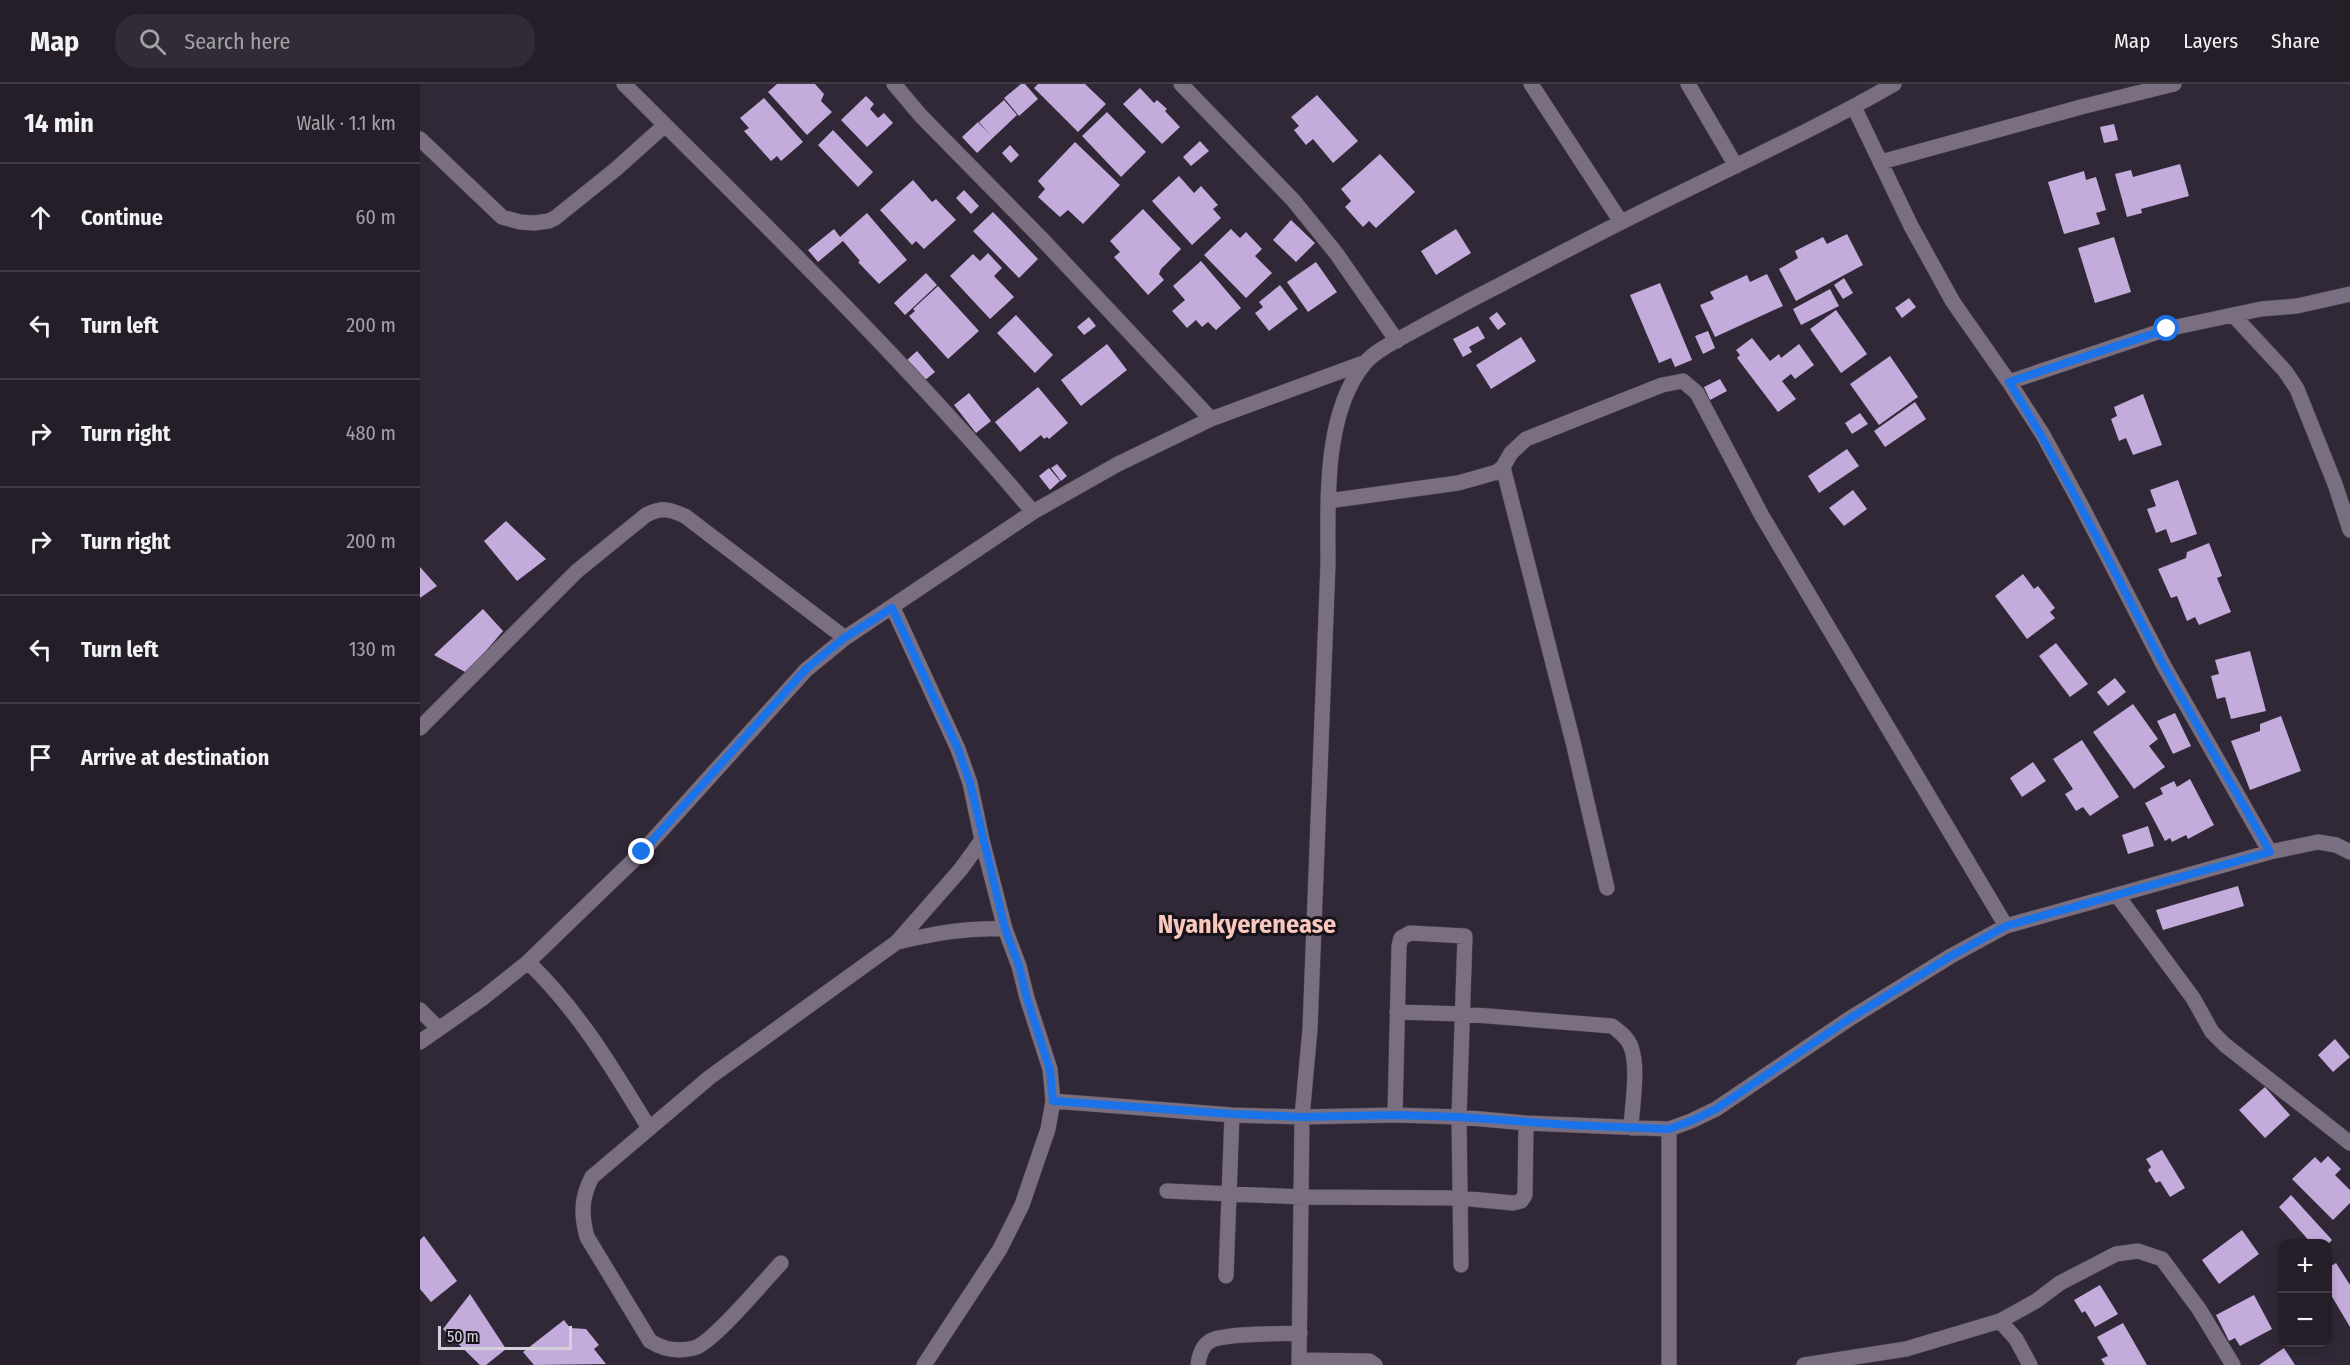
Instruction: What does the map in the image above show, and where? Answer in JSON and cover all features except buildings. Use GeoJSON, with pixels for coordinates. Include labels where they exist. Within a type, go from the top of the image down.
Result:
{"type":"FeatureCollection","features":[{"type":"Feature","properties":{"kind":"street"},"geometry":{"type":"LineString","coordinates":[[624,84],[806,264],[928,392],[1034,512]]}},
{"type":"Feature","properties":{"kind":"street"},"geometry":{"type":"LineString","coordinates":[[894,84],[921,116],[1041,238],[1210,419]]}},
{"type":"Feature","properties":{"kind":"street"},"geometry":{"type":"LineString","coordinates":[[1181,84],[1293,200],[1336,253],[1397,341]]}},
{"type":"Feature","properties":{"kind":"street"},"geometry":{"type":"LineString","coordinates":[[1531,84],[1621,222]]}},
{"type":"Feature","properties":{"kind":"street"},"geometry":{"type":"LineString","coordinates":[[1688,84],[1736,166]]}},
{"type":"Feature","properties":{"kind":"street"},"geometry":{"type":"LineString","coordinates":[[420,1042],[483,998],[528,962],[642,852],[806,669],[844,638],[1034,512],[1118,464],[1210,419],[1366,362],[1397,341],[1474,298],[1621,222],[1854,107],[1894,84]]}},
{"type":"Feature","properties":{"kind":"street"},"geometry":{"type":"LineString","coordinates":[[1881,162],[2174,84]]}},
{"type":"Feature","properties":{"kind":"street"},"geometry":{"type":"LineString","coordinates":[[1854,107],[1911,226],[1953,302],[2043,435],[2164,666],[2270,852]]}},
{"type":"Feature","properties":{"kind":"street"},"geometry":{"type":"LineString","coordinates":[[420,139],[502,217],[534,223],[555,218],[665,125]]}},
{"type":"Feature","properties":{"kind":"street"},"geometry":{"type":"LineString","coordinates":[[2009,382],[2167,329],[2260,309],[2297,306],[2350,294]]}},
{"type":"Feature","properties":{"kind":"street"},"geometry":{"type":"LineString","coordinates":[[2233,315],[2285,371],[2296,389],[2335,484],[2350,530]]}},
{"type":"Feature","properties":{"kind":"street"},"geometry":{"type":"LineString","coordinates":[[1366,362],[1355,378],[1340,411],[1330,459],[1310,1029],[1302,1117],[1303,1197],[1299,1362],[1369,1361],[1375,1365]]}},
{"type":"Feature","properties":{"kind":"street"},"geometry":{"type":"LineString","coordinates":[[1328,501],[1458,483],[1497,472],[1503,467],[1511,453],[1526,439],[1662,385],[1683,381],[1697,393],[1762,516],[2006,926]]}},
{"type":"Feature","properties":{"kind":"street"},"geometry":{"type":"LineString","coordinates":[[1503,467],[1573,742],[1607,888]]}},
{"type":"Feature","properties":{"kind":"street"},"geometry":{"type":"LineString","coordinates":[[420,728],[578,571],[646,515],[658,509],[665,508],[685,516],[844,638]]}},
{"type":"Feature","properties":{"kind":"street"},"geometry":{"type":"LineString","coordinates":[[892,608],[958,749],[970,783],[1005,929],[1019,966],[1050,1070],[1053,1101],[1048,1129],[1022,1205],[1000,1249],[924,1365]]}},
{"type":"Feature","properties":{"kind":"street"},"geometry":{"type":"LineString","coordinates":[[781,1263],[711,1337],[696,1348],[663,1349],[650,1341],[587,1237],[582,1218],[585,1190],[592,1177],[710,1077],[897,942],[961,869],[982,840]]}},
{"type":"Feature","properties":{"kind":"street"},"geometry":{"type":"LineString","coordinates":[[1053,1101],[1232,1114],[1302,1117],[1395,1115],[1459,1117],[1526,1123],[1669,1129],[1716,1109],[1849,1019],[1951,956],[2006,926],[2270,852],[2318,842],[2336,845],[2350,852]]}},
{"type":"Feature","properties":{"kind":"street"},"geometry":{"type":"LineString","coordinates":[[2117,895],[2193,999],[2212,1032],[2225,1046],[2350,1143]]}},
{"type":"Feature","properties":{"kind":"street"},"geometry":{"type":"LineString","coordinates":[[897,942],[976,927],[1005,929]]}},
{"type":"Feature","properties":{"kind":"street"},"geometry":{"type":"LineString","coordinates":[[1395,1115],[1401,938],[1410,933],[1465,936],[1459,1117],[1461,1265]]}},
{"type":"Feature","properties":{"kind":"street"},"geometry":{"type":"LineString","coordinates":[[528,962],[554,987],[584,1024],[649,1128]]}},
{"type":"Feature","properties":{"kind":"street"},"geometry":{"type":"LineString","coordinates":[[420,1010],[438,1028]]}},
{"type":"Feature","properties":{"kind":"street"},"geometry":{"type":"LineString","coordinates":[[1397,1012],[1462,1014],[1612,1026],[1624,1035],[1631,1045],[1635,1060],[1631,1128]]}},
{"type":"Feature","properties":{"kind":"street"},"geometry":{"type":"LineString","coordinates":[[1226,1276],[1232,1114]]}},
{"type":"Feature","properties":{"kind":"street"},"geometry":{"type":"LineString","coordinates":[[1167,1191],[1303,1197],[1460,1198],[1513,1203],[1521,1201],[1525,1196],[1526,1123]]}},
{"type":"Feature","properties":{"kind":"street"},"geometry":{"type":"LineString","coordinates":[[1669,1129],[1669,1365]]}},
{"type":"Feature","properties":{"kind":"street"},"geometry":{"type":"LineString","coordinates":[[1803,1365],[1906,1349],[2000,1321],[2036,1301],[2060,1283],[2116,1254],[2138,1251],[2162,1258],[2199,1309],[2233,1365]]}},
{"type":"Feature","properties":{"kind":"street"},"geometry":{"type":"LineString","coordinates":[[2000,1321],[2016,1339],[2030,1365]]}},
{"type":"Feature","properties":{"kind":"street"},"geometry":{"type":"LineString","coordinates":[[1198,1365],[1199,1355],[1210,1341],[1223,1337],[1300,1333]]}},
{"type":"Feature","properties":{"kind":"district","name":"Nyankyerenease"},"geometry":{"type":"Point","coordinates":[1247,924]}},
{"type":"Feature","properties":{"kind":"route"},"geometry":{"type":"LineString","coordinates":[[642,852],[806,669],[844,638],[892,608],[940,708],[970,783],[1005,929],[1019,966],[1050,1070],[1053,1101],[1232,1114],[1302,1117],[1395,1115],[1459,1117],[1526,1123],[1669,1129],[1716,1109],[1849,1019],[1951,956],[2006,926],[2270,852],[2164,666],[2043,435],[2009,382],[2167,329]]}}]}
